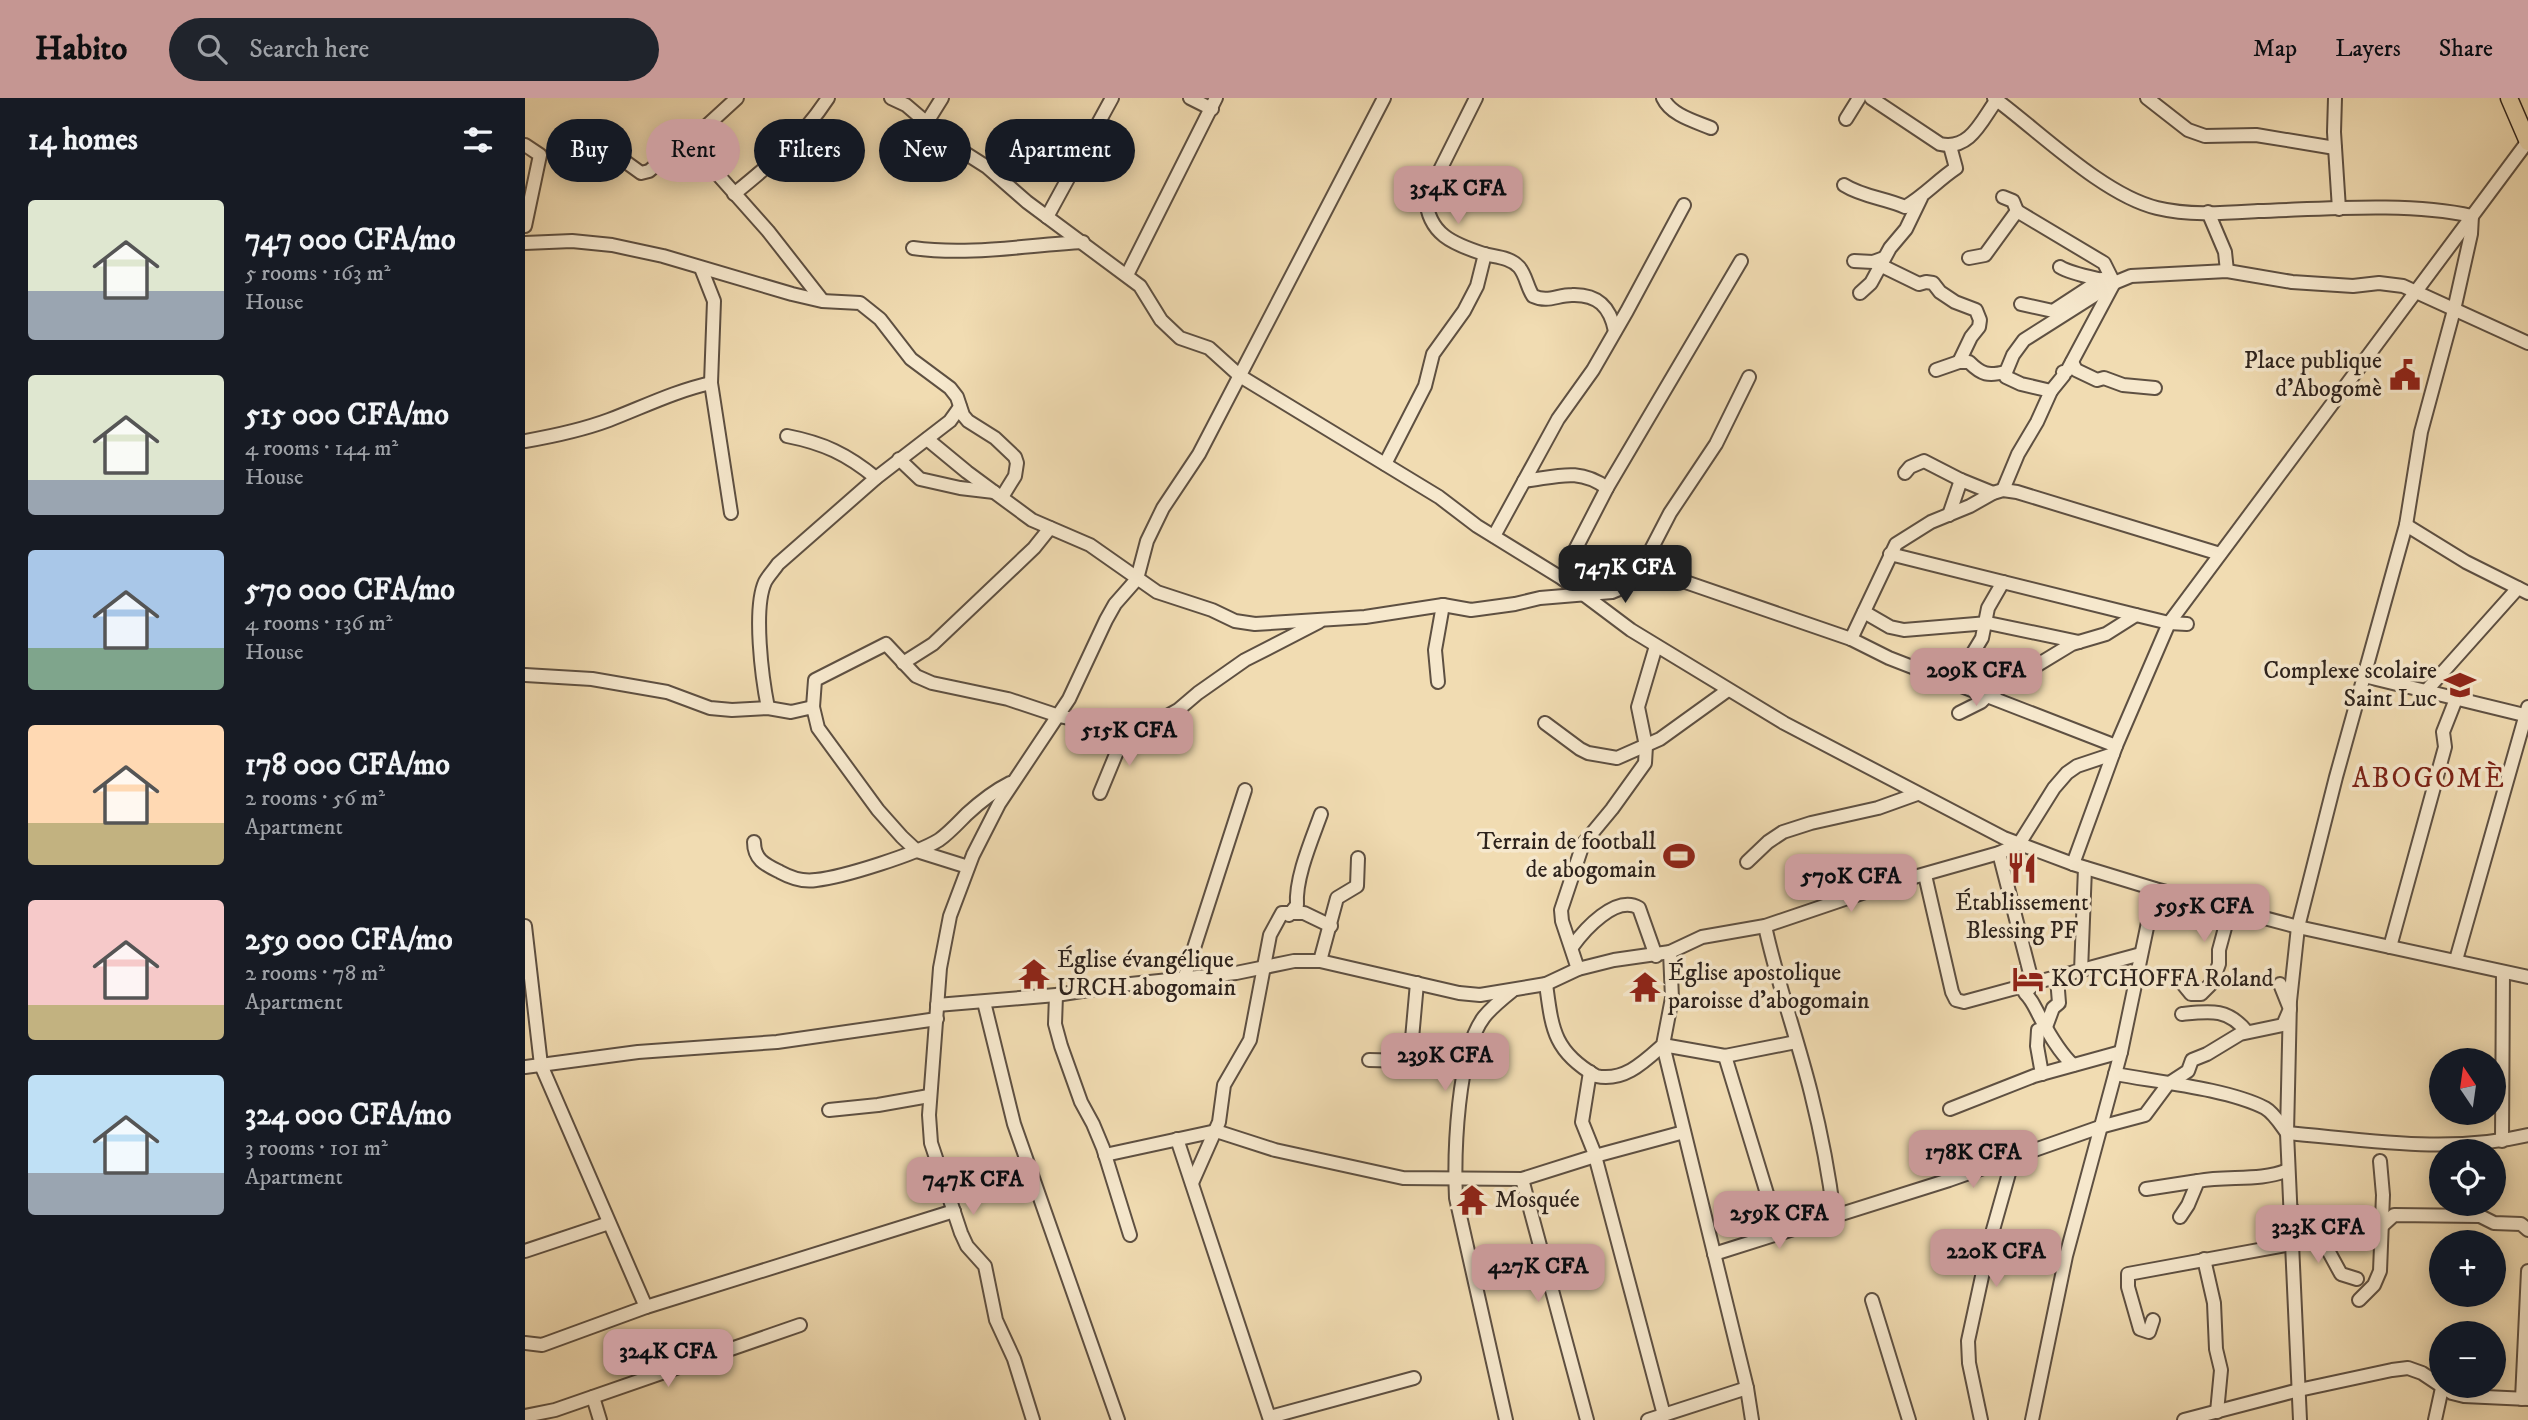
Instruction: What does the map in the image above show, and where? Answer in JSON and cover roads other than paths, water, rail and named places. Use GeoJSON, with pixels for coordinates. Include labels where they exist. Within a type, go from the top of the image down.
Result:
{"type":"FeatureCollection","features":[{"type":"Feature","properties":{"kind":"main road"},"geometry":{"type":"LineString","coordinates":[[2509,98],[2528,141]]}},
{"type":"Feature","properties":{"kind":"street"},"geometry":{"type":"LineString","coordinates":[[714,119],[737,98]]}},
{"type":"Feature","properties":{"kind":"street"},"geometry":{"type":"LineString","coordinates":[[734,194],[785,153],[828,98]]}},
{"type":"Feature","properties":{"kind":"street"},"geometry":{"type":"LineString","coordinates":[[891,98],[906,105],[923,119]]}},
{"type":"Feature","properties":{"kind":"street"},"geometry":{"type":"LineString","coordinates":[[929,119],[942,98]]}},
{"type":"Feature","properties":{"kind":"street"},"geometry":{"type":"LineString","coordinates":[[1047,217],[1112,98]]}},
{"type":"Feature","properties":{"kind":"street"},"geometry":{"type":"LineString","coordinates":[[1127,275],[1214,103],[1190,98]]}},
{"type":"Feature","properties":{"kind":"street"},"geometry":{"type":"LineString","coordinates":[[1033,1420],[1014,1359],[996,1320],[985,1266],[967,1246],[931,1143],[929,1096],[940,968],[950,916],[968,867],[999,804],[1059,716],[1106,620],[1115,604],[1133,584],[1147,541],[1163,508],[1199,454],[1384,98]]}},
{"type":"Feature","properties":{"kind":"street"},"geometry":{"type":"LineString","coordinates":[[1476,98],[1426,198],[1431,222],[1452,242],[1510,260],[1519,267],[1533,296],[1541,300],[1573,294],[1598,301],[1608,308],[1615,331]]}},
{"type":"Feature","properties":{"kind":"street"},"geometry":{"type":"LineString","coordinates":[[1663,98],[1667,105],[1685,118],[1711,128]]}},
{"type":"Feature","properties":{"kind":"street"},"geometry":{"type":"LineString","coordinates":[[1846,119],[1859,98]]}},
{"type":"Feature","properties":{"kind":"street"},"geometry":{"type":"LineString","coordinates":[[1871,98],[1940,144],[1950,146],[1962,144],[1971,137],[1996,99],[2122,194],[2156,208],[2208,212],[2443,210],[2472,216]]}},
{"type":"Feature","properties":{"kind":"street"},"geometry":{"type":"LineString","coordinates":[[2147,98],[2188,130],[2205,136],[2256,135],[2335,148]]}},
{"type":"Feature","properties":{"kind":"street"},"geometry":{"type":"LineString","coordinates":[[2335,98],[2339,209]]}},
{"type":"Feature","properties":{"kind":"street"},"geometry":{"type":"LineString","coordinates":[[2081,971],[2079,866],[2115,750],[2169,622],[2528,141]]}},
{"type":"Feature","properties":{"kind":"street"},"geometry":{"type":"LineString","coordinates":[[525,145],[540,155],[525,226]]}},
{"type":"Feature","properties":{"kind":"street"},"geometry":{"type":"LineString","coordinates":[[1860,293],[1871,283],[1882,262],[1906,229],[1921,198],[1935,183],[1956,168],[1950,146]]}},
{"type":"Feature","properties":{"kind":"street"},"geometry":{"type":"LineString","coordinates":[[971,157],[1127,275],[1144,290],[1161,320],[1180,338],[1209,348],[1240,376],[1439,497],[1494,536],[1563,579],[1656,646],[1728,690],[1917,794],[2019,844],[2155,889],[2298,927],[2528,977]]}},
{"type":"Feature","properties":{"kind":"street"},"geometry":{"type":"LineString","coordinates":[[724,182],[768,231],[822,301]]}},
{"type":"Feature","properties":{"kind":"street"},"geometry":{"type":"LineString","coordinates":[[1844,185],[1857,192],[1905,207],[1921,198]]}},
{"type":"Feature","properties":{"kind":"street"},"geometry":{"type":"LineString","coordinates":[[1851,639],[1896,544],[1949,514],[1998,492],[2051,391],[2072,362],[2108,281],[2104,263],[2017,211],[2013,201],[2003,197]]}},
{"type":"Feature","properties":{"kind":"street"},"geometry":{"type":"LineString","coordinates":[[1494,536],[1558,419],[1593,370],[1684,205]]}},
{"type":"Feature","properties":{"kind":"street"},"geometry":{"type":"LineString","coordinates":[[1969,258],[1985,255],[2017,211]]}},
{"type":"Feature","properties":{"kind":"street"},"geometry":{"type":"LineString","coordinates":[[2208,212],[2225,251],[2227,271]]}},
{"type":"Feature","properties":{"kind":"street"},"geometry":{"type":"LineString","coordinates":[[2300,1420],[2287,1133],[2290,1009],[2298,927],[2406,524],[2421,432],[2455,310],[2472,234],[2472,216]]}},
{"type":"Feature","properties":{"kind":"street"},"geometry":{"type":"LineString","coordinates":[[525,243],[572,241],[612,245],[822,301],[860,303],[873,311],[911,359],[950,388],[968,421],[995,438],[1015,457],[1015,476],[998,494]]}},
{"type":"Feature","properties":{"kind":"street"},"geometry":{"type":"LineString","coordinates":[[913,248],[938,252],[1084,242]]}},
{"type":"Feature","properties":{"kind":"street"},"geometry":{"type":"LineString","coordinates":[[1385,464],[1426,386],[1433,354],[1464,311],[1477,286],[1485,254]]}},
{"type":"Feature","properties":{"kind":"street"},"geometry":{"type":"LineString","coordinates":[[1563,579],[1607,488],[1741,261]]}},
{"type":"Feature","properties":{"kind":"street"},"geometry":{"type":"LineString","coordinates":[[1854,261],[1882,262],[1919,284],[1933,284],[1955,302],[1976,310],[1980,320],[1979,327],[1959,362]]}},
{"type":"Feature","properties":{"kind":"street"},"geometry":{"type":"LineString","coordinates":[[2060,267],[2068,272],[2108,281]]}},
{"type":"Feature","properties":{"kind":"street"},"geometry":{"type":"LineString","coordinates":[[701,268],[714,301],[711,383],[731,513]]}},
{"type":"Feature","properties":{"kind":"street"},"geometry":{"type":"LineString","coordinates":[[2021,304],[2053,311],[2108,281],[2131,276],[2227,271],[2293,282],[2353,286],[2391,284],[2416,292],[2528,343]]}},
{"type":"Feature","properties":{"kind":"street"},"geometry":{"type":"LineString","coordinates":[[2051,391],[2021,384],[2006,377],[2013,355],[2024,340],[2108,281]]}},
{"type":"Feature","properties":{"kind":"street"},"geometry":{"type":"LineString","coordinates":[[1936,370],[1959,362],[1969,362],[1979,373],[1990,376],[2006,372]]}},
{"type":"Feature","properties":{"kind":"street"},"geometry":{"type":"LineString","coordinates":[[2072,362],[2076,370],[2097,380],[2104,378],[2123,385],[2155,388]]}},
{"type":"Feature","properties":{"kind":"street"},"geometry":{"type":"LineString","coordinates":[[927,439],[1032,520],[1090,545],[1118,564],[1124,583],[1212,610],[1235,621],[1255,624],[1365,617],[1443,606],[1471,610],[1540,598],[1612,592],[1624,587],[1642,567],[1670,513],[1716,444],[1749,377]]}},
{"type":"Feature","properties":{"kind":"street"},"geometry":{"type":"LineString","coordinates":[[525,441],[572,432],[682,390],[711,383]]}},
{"type":"Feature","properties":{"kind":"street"},"geometry":{"type":"LineString","coordinates":[[768,708],[764,691],[759,624],[765,581],[778,564],[876,478],[950,421],[960,407]]}},
{"type":"Feature","properties":{"kind":"street"},"geometry":{"type":"LineString","coordinates":[[787,436],[833,449],[854,460],[876,478]]}},
{"type":"Feature","properties":{"kind":"street"},"geometry":{"type":"LineString","coordinates":[[899,459],[920,479],[998,494]]}},
{"type":"Feature","properties":{"kind":"street"},"geometry":{"type":"LineString","coordinates":[[1905,473],[1910,467],[1924,461],[1961,480],[1998,492],[2017,492],[2220,554]]}},
{"type":"Feature","properties":{"kind":"street"},"geometry":{"type":"LineString","coordinates":[[956,463],[960,488]]}},
{"type":"Feature","properties":{"kind":"street"},"geometry":{"type":"LineString","coordinates":[[1524,481],[1581,475],[1593,478],[1607,488]]}},
{"type":"Feature","properties":{"kind":"street"},"geometry":{"type":"LineString","coordinates":[[1949,514],[1961,480]]}},
{"type":"Feature","properties":{"kind":"street"},"geometry":{"type":"LineString","coordinates":[[2406,524],[2466,562],[2523,591],[2426,691]]}},
{"type":"Feature","properties":{"kind":"street"},"geometry":{"type":"LineString","coordinates":[[903,663],[933,644],[1034,548],[1050,528]]}},
{"type":"Feature","properties":{"kind":"street"},"geometry":{"type":"LineString","coordinates":[[1890,554],[2136,615],[2187,624]]}},
{"type":"Feature","properties":{"kind":"street"},"geometry":{"type":"LineString","coordinates":[[1642,567],[1851,639],[1889,658],[1988,695],[2115,750]]}},
{"type":"Feature","properties":{"kind":"street"},"geometry":{"type":"LineString","coordinates":[[1953,681],[1982,638],[1988,608],[2003,582]]}},
{"type":"Feature","properties":{"kind":"street"},"geometry":{"type":"LineString","coordinates":[[1438,682],[1435,650],[1443,606]]}},
{"type":"Feature","properties":{"kind":"street"},"geometry":{"type":"LineString","coordinates":[[1864,612],[1890,627],[1904,630],[1983,623],[2079,642]]}},
{"type":"Feature","properties":{"kind":"street"},"geometry":{"type":"LineString","coordinates":[[1959,713],[2072,644],[2106,634],[2136,615]]}},
{"type":"Feature","properties":{"kind":"street"},"geometry":{"type":"LineString","coordinates":[[968,867],[917,851],[878,810],[818,728],[813,707],[815,680],[886,644],[916,676],[932,682],[1009,699],[1059,716],[1126,730],[1155,723],[1178,710],[1245,660],[1322,620]]}},
{"type":"Feature","properties":{"kind":"street"},"geometry":{"type":"LineString","coordinates":[[1578,969],[1561,910],[1583,845],[1645,763],[1646,746],[1638,707],[1656,646]]}},
{"type":"Feature","properties":{"kind":"street"},"geometry":{"type":"LineString","coordinates":[[525,675],[591,679],[667,692],[710,708],[768,708],[791,712],[813,707]]}},
{"type":"Feature","properties":{"kind":"street"},"geometry":{"type":"LineString","coordinates":[[2364,676],[2527,713],[2456,960]]}},
{"type":"Feature","properties":{"kind":"street"},"geometry":{"type":"LineString","coordinates":[[1545,723],[1588,753],[1617,758],[1672,732],[1728,690]]}},
{"type":"Feature","properties":{"kind":"street"},"geometry":{"type":"LineString","coordinates":[[2390,947],[2445,747],[2443,732],[2456,699]]}},
{"type":"Feature","properties":{"kind":"street"},"geometry":{"type":"LineString","coordinates":[[1100,793],[1126,730]]}},
{"type":"Feature","properties":{"kind":"street"},"geometry":{"type":"LineString","coordinates":[[937,1005],[1056,995],[1236,973],[1294,961],[1320,961],[1459,993],[1480,995],[1546,984],[1578,969],[1614,960],[1656,956],[1702,937],[1765,926],[1999,853],[2019,844],[2053,789],[2067,773],[2115,750]]}},
{"type":"Feature","properties":{"kind":"street"},"geometry":{"type":"LineString","coordinates":[[754,842],[756,856],[787,876],[803,880],[835,877],[917,851],[942,838],[994,792],[1014,781]]}},
{"type":"Feature","properties":{"kind":"street"},"geometry":{"type":"LineString","coordinates":[[1184,979],[1245,790]]}},
{"type":"Feature","properties":{"kind":"street"},"geometry":{"type":"LineString","coordinates":[[1747,862],[1783,832],[1878,808],[1917,794]]}},
{"type":"Feature","properties":{"kind":"street"},"geometry":{"type":"LineString","coordinates":[[1289,915],[1297,905],[1296,897],[1321,814]]}},
{"type":"Feature","properties":{"kind":"street"},"geometry":{"type":"LineString","coordinates":[[1999,853],[2032,985]]}},
{"type":"Feature","properties":{"kind":"street"},"geometry":{"type":"LineString","coordinates":[[1320,961],[1337,898],[1357,886],[1358,858]]}},
{"type":"Feature","properties":{"kind":"street"},"geometry":{"type":"LineString","coordinates":[[1925,875],[1956,1000],[1963,1002],[2032,985],[2141,954]]}},
{"type":"Feature","properties":{"kind":"street"},"geometry":{"type":"LineString","coordinates":[[2032,1420],[2066,1256],[2121,1052],[2155,889]]}},
{"type":"Feature","properties":{"kind":"street"},"geometry":{"type":"LineString","coordinates":[[1572,947],[1590,923],[1624,906],[1635,905],[1644,919],[1656,956]]}},
{"type":"Feature","properties":{"kind":"street"},"geometry":{"type":"LineString","coordinates":[[2182,983],[2192,994],[2201,994],[2212,983],[2219,964],[2219,950],[2227,924],[2224,906]]}},
{"type":"Feature","properties":{"kind":"street"},"geometry":{"type":"LineString","coordinates":[[1192,1183],[1216,1131],[1222,1110],[1224,1085],[1251,1040],[1270,935],[1282,913],[1304,913],[1331,926]]}},
{"type":"Feature","properties":{"kind":"street"},"geometry":{"type":"LineString","coordinates":[[525,926],[541,1065],[646,1307]]}},
{"type":"Feature","properties":{"kind":"street"},"geometry":{"type":"LineString","coordinates":[[1765,926],[1825,1155],[1834,1215]]}},
{"type":"Feature","properties":{"kind":"street"},"geometry":{"type":"LineString","coordinates":[[1670,952],[1672,998],[1663,1045],[1747,1388],[1752,1420]]}},
{"type":"Feature","properties":{"kind":"street"},"geometry":{"type":"LineString","coordinates":[[2502,1139],[2503,972]]}},
{"type":"Feature","properties":{"kind":"street"},"geometry":{"type":"LineString","coordinates":[[2042,1074],[2037,1046],[2038,1030],[2046,1027],[2053,1008],[2059,1003],[2057,978]]}},
{"type":"Feature","properties":{"kind":"street"},"geometry":{"type":"LineString","coordinates":[[1410,1061],[1417,983]]}},
{"type":"Feature","properties":{"kind":"street"},"geometry":{"type":"LineString","coordinates":[[1546,984],[1556,1037],[1563,1048],[1590,1072],[1602,1077],[1634,1070],[1663,1045]]}},
{"type":"Feature","properties":{"kind":"street"},"geometry":{"type":"LineString","coordinates":[[1714,1254],[2013,1159],[2100,1127],[2145,1115],[2168,1084],[2188,1071],[2192,1060],[2240,1034],[2283,1025],[2290,1009],[2280,984]]}},
{"type":"Feature","properties":{"kind":"street"},"geometry":{"type":"LineString","coordinates":[[2032,985],[2025,993],[2036,1005],[2062,1055],[2073,1065]]}},
{"type":"Feature","properties":{"kind":"street"},"geometry":{"type":"LineString","coordinates":[[1506,1420],[1456,1198],[1455,1179],[1458,1125],[1471,1045],[1483,1018],[1514,990]]}},
{"type":"Feature","properties":{"kind":"street"},"geometry":{"type":"LineString","coordinates":[[1056,995],[1055,1024],[1061,1046],[1081,1102],[1105,1155],[1131,1235]]}},
{"type":"Feature","properties":{"kind":"street"},"geometry":{"type":"LineString","coordinates":[[1480,995],[1483,1018]]}},
{"type":"Feature","properties":{"kind":"street"},"geometry":{"type":"LineString","coordinates":[[984,1002],[1014,1124],[1118,1420]]}},
{"type":"Feature","properties":{"kind":"street"},"geometry":{"type":"LineString","coordinates":[[2182,1014],[2224,1013],[2238,1021],[2247,1032]]}},
{"type":"Feature","properties":{"kind":"street"},"geometry":{"type":"LineString","coordinates":[[525,1067],[638,1052],[778,1042],[937,1019]]}},
{"type":"Feature","properties":{"kind":"street"},"geometry":{"type":"LineString","coordinates":[[1663,1045],[1725,1056],[1796,1042]]}},
{"type":"Feature","properties":{"kind":"street"},"geometry":{"type":"LineString","coordinates":[[1950,1109],[2042,1074],[2121,1052]]}},
{"type":"Feature","properties":{"kind":"street"},"geometry":{"type":"LineString","coordinates":[[1725,1056],[1779,1233]]}},
{"type":"Feature","properties":{"kind":"street"},"geometry":{"type":"LineString","coordinates":[[1369,1060],[1410,1061],[1466,1068]]}},
{"type":"Feature","properties":{"kind":"street"},"geometry":{"type":"LineString","coordinates":[[1590,1072],[1582,1122],[1595,1156],[1664,1415]]}},
{"type":"Feature","properties":{"kind":"street"},"geometry":{"type":"LineString","coordinates":[[2115,1074],[2227,1096],[2267,1109],[2287,1133],[2429,1145]]}},
{"type":"Feature","properties":{"kind":"street"},"geometry":{"type":"LineString","coordinates":[[829,1110],[929,1096]]}},
{"type":"Feature","properties":{"kind":"street"},"geometry":{"type":"LineString","coordinates":[[1105,1155],[1216,1131],[1275,1150],[1403,1178],[1522,1179],[1684,1132]]}},
{"type":"Feature","properties":{"kind":"street"},"geometry":{"type":"LineString","coordinates":[[2506,1140],[2528,1135]]}},
{"type":"Feature","properties":{"kind":"street"},"geometry":{"type":"LineString","coordinates":[[1177,1139],[1270,1419],[1415,1378]]}},
{"type":"Feature","properties":{"kind":"street"},"geometry":{"type":"LineString","coordinates":[[1982,1420],[1969,1363],[1968,1341],[1989,1244],[2013,1159]]}},
{"type":"Feature","properties":{"kind":"street"},"geometry":{"type":"LineString","coordinates":[[2359,1300],[2374,1285],[2380,1271],[2383,1195],[2379,1161]]}},
{"type":"Feature","properties":{"kind":"street"},"geometry":{"type":"LineString","coordinates":[[2146,1189],[2215,1178],[2273,1176],[2288,1170]]}},
{"type":"Feature","properties":{"kind":"street"},"geometry":{"type":"LineString","coordinates":[[1522,1179],[1590,1419]]}},
{"type":"Feature","properties":{"kind":"street"},"geometry":{"type":"LineString","coordinates":[[2180,1217],[2199,1181]]}},
{"type":"Feature","properties":{"kind":"street"},"geometry":{"type":"LineString","coordinates":[[525,1343],[542,1345],[646,1307],[954,1211]]}},
{"type":"Feature","properties":{"kind":"street"},"geometry":{"type":"LineString","coordinates":[[2290,1214],[2294,1211],[2304,1218],[2309,1237],[2323,1241],[2341,1274],[2357,1279]]}},
{"type":"Feature","properties":{"kind":"street"},"geometry":{"type":"LineString","coordinates":[[2383,1225],[2394,1215],[2480,1216],[2494,1223],[2521,1224],[2528,1230]]}},
{"type":"Feature","properties":{"kind":"street"},"geometry":{"type":"LineString","coordinates":[[525,1251],[609,1223]]}},
{"type":"Feature","properties":{"kind":"street"},"geometry":{"type":"LineString","coordinates":[[2153,1320],[2149,1332],[2140,1329],[2128,1287],[2128,1274],[2291,1244]]}},
{"type":"Feature","properties":{"kind":"street"},"geometry":{"type":"LineString","coordinates":[[2204,1259],[2214,1303],[2216,1349],[2221,1370],[2217,1412]]}},
{"type":"Feature","properties":{"kind":"street"},"geometry":{"type":"LineString","coordinates":[[2505,1398],[2525,1399],[2528,1271]]}},
{"type":"Feature","properties":{"kind":"street"},"geometry":{"type":"LineString","coordinates":[[1872,1300],[1909,1420]]}},
{"type":"Feature","properties":{"kind":"street"},"geometry":{"type":"LineString","coordinates":[[525,1416],[555,1410],[800,1325]]}},
{"type":"Feature","properties":{"kind":"street"},"geometry":{"type":"LineString","coordinates":[[2184,1420],[2299,1390],[2392,1370],[2408,1368],[2429,1378]]}},
{"type":"Feature","properties":{"kind":"street"},"geometry":{"type":"LineString","coordinates":[[1648,1420],[1747,1388]]}},
{"type":"Feature","properties":{"kind":"street"},"geometry":{"type":"LineString","coordinates":[[593,1397],[600,1420]]}},
{"type":"Feature","properties":{"kind":"street"},"geometry":{"type":"LineString","coordinates":[[2435,1420],[2440,1398]]}},
{"type":"Feature","properties":{"kind":"place","name":"Place publique d'Abogomè"},"geometry":{"type":"Point","coordinates":[2405,375]}},
{"type":"Feature","properties":{"kind":"place","name":"Complexe scolaire Saint Luc"},"geometry":{"type":"Point","coordinates":[2460,685]}},
{"type":"Feature","properties":{"kind":"place","name":"Terrain de football de abogomain"},"geometry":{"type":"Point","coordinates":[1679,856]}},
{"type":"Feature","properties":{"kind":"place","name":"Établissement Blessing PF"},"geometry":{"type":"Point","coordinates":[2022,868]}},
{"type":"Feature","properties":{"kind":"place","name":"Église évangélique URCH abogomain"},"geometry":{"type":"Point","coordinates":[1034,974]}},
{"type":"Feature","properties":{"kind":"place","name":"KOTCHOFFA Roland"},"geometry":{"type":"Point","coordinates":[2028,979]}},
{"type":"Feature","properties":{"kind":"place","name":"Église apostolique paroisse d'abogomain"},"geometry":{"type":"Point","coordinates":[1645,987]}},
{"type":"Feature","properties":{"kind":"place","name":"Mosquée"},"geometry":{"type":"Point","coordinates":[1472,1200]}},
{"type":"Feature","properties":{"kind":"district","name":"ABOGOMÈ"},"geometry":{"type":"Point","coordinates":[2429,778]}}]}
